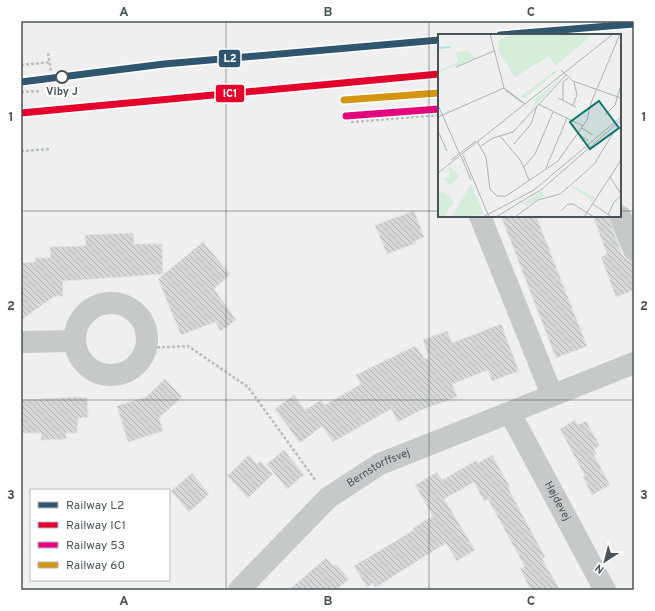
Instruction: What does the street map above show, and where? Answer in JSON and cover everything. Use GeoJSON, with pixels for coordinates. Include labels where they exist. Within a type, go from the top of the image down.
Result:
{"type":"FeatureCollection","features":[{"type":"Feature","properties":{"kind":"street"},"geometry":{"type":"LineString","coordinates":[[480,217],[552,395]]}},
{"type":"Feature","properties":{"kind":"street"},"geometry":{"type":"LineString","coordinates":[[620,217],[634,250]]}},
{"type":"Feature","properties":{"kind":"street"},"geometry":{"type":"LineString","coordinates":[[102,303],[115,303],[127,306],[137,313],[144,323],[148,336],[147,348],[142,359],[135,368],[125,374],[113,376],[102,375],[91,370],[82,362],[74,341],[76,328],[86,313],[102,303]]}},
{"type":"Feature","properties":{"kind":"street"},"geometry":{"type":"LineString","coordinates":[[21,342],[74,341]]}},
{"type":"Feature","properties":{"kind":"street","name":"Bernstorffsvej"},"geometry":{"type":"LineString","coordinates":[[239,590],[328,498],[380,464],[634,363]]}},
{"type":"Feature","properties":{"kind":"street","name":"Højdevej"},"geometry":{"type":"LineString","coordinates":[[510,413],[605,590]]}},
{"type":"Feature","properties":{"kind":"path"},"geometry":{"type":"LineString","coordinates":[[48,53],[51,71]]}},
{"type":"Feature","properties":{"kind":"path"},"geometry":{"type":"LineString","coordinates":[[21,66],[50,62]]}},
{"type":"Feature","properties":{"kind":"path"},"geometry":{"type":"LineString","coordinates":[[21,92],[40,91]]}},
{"type":"Feature","properties":{"kind":"path"},"geometry":{"type":"LineString","coordinates":[[351,122],[438,115]]}},
{"type":"Feature","properties":{"kind":"path"},"geometry":{"type":"LineString","coordinates":[[21,151],[51,149]]}},
{"type":"Feature","properties":{"kind":"path"},"geometry":{"type":"LineString","coordinates":[[147,348],[188,346],[248,386],[328,498]]}},
{"type":"Feature","properties":{"kind":"building"},"geometry":{"type":"Polygon","coordinates":[[[414,211],[424,237],[415,241],[416,243],[387,254],[375,225],[414,211]]]}},
{"type":"Feature","properties":{"kind":"building"},"geometry":{"type":"Polygon","coordinates":[[[501,217],[536,217],[587,346],[556,358],[501,217]]]}},
{"type":"Feature","properties":{"kind":"building"},"geometry":{"type":"Polygon","coordinates":[[[593,217],[608,217],[622,255],[627,260],[634,262],[634,290],[616,297],[601,257],[607,254],[593,217]]]}},
{"type":"Feature","properties":{"kind":"building"},"geometry":{"type":"Polygon","coordinates":[[[133,233],[134,244],[162,244],[163,274],[63,281],[63,296],[55,296],[21,320],[21,288],[23,289],[22,263],[35,262],[35,258],[51,258],[50,247],[86,246],[85,235],[133,233]]]}},
{"type":"Feature","properties":{"kind":"building"},"geometry":{"type":"Polygon","coordinates":[[[203,242],[230,274],[214,289],[236,320],[221,331],[215,322],[181,335],[158,279],[203,242]]]}},
{"type":"Feature","properties":{"kind":"building"},"geometry":{"type":"Polygon","coordinates":[[[501,324],[519,371],[492,381],[488,370],[452,384],[457,397],[421,410],[398,422],[391,409],[333,442],[322,426],[300,443],[275,409],[294,395],[305,410],[321,400],[325,405],[361,384],[356,375],[415,346],[425,359],[429,357],[423,340],[447,331],[452,343],[501,324]]]}},
{"type":"Feature","properties":{"kind":"building"},"geometry":{"type":"Polygon","coordinates":[[[165,379],[182,397],[159,418],[163,431],[128,442],[117,406],[146,397],[165,379]]]}},
{"type":"Feature","properties":{"kind":"building"},"geometry":{"type":"Polygon","coordinates":[[[77,397],[87,398],[88,417],[78,418],[77,433],[66,433],[66,439],[41,440],[41,433],[21,433],[21,400],[77,397]]]}},
{"type":"Feature","properties":{"kind":"building"},"geometry":{"type":"Polygon","coordinates":[[[575,420],[578,425],[586,421],[600,446],[594,449],[597,454],[594,455],[610,485],[592,495],[583,477],[585,476],[560,429],[575,420]]]}},
{"type":"Feature","properties":{"kind":"building"},"geometry":{"type":"Polygon","coordinates":[[[284,450],[304,475],[287,489],[267,464],[284,450]]]}},
{"type":"Feature","properties":{"kind":"building"},"geometry":{"type":"Polygon","coordinates":[[[249,455],[257,464],[260,461],[273,474],[248,498],[227,476],[249,455]]]}},
{"type":"Feature","properties":{"kind":"building"},"geometry":{"type":"Polygon","coordinates":[[[492,455],[510,487],[508,488],[545,557],[542,559],[560,590],[531,590],[520,569],[525,567],[488,499],[484,501],[474,482],[444,499],[475,550],[457,561],[446,543],[376,587],[373,583],[367,587],[354,566],[414,530],[413,528],[433,516],[415,485],[437,472],[442,480],[477,460],[478,463],[492,455]]]}},
{"type":"Feature","properties":{"kind":"building"},"geometry":{"type":"Polygon","coordinates":[[[192,473],[209,494],[189,512],[171,491],[192,473]]]}},
{"type":"Feature","properties":{"kind":"building"},"geometry":{"type":"Polygon","coordinates":[[[326,558],[333,566],[336,564],[349,579],[336,590],[289,590],[326,558]]]}},
{"type":"Feature","properties":{"kind":"rail line","name":"L2"},"geometry":{"type":"LineString","coordinates":[[512,34],[634,24]]}},
{"type":"Feature","properties":{"kind":"rail line","name":"L2"},"geometry":{"type":"LineString","coordinates":[[21,82],[164,64],[438,40]]}},
{"type":"Feature","properties":{"kind":"rail line","name":"IC1"},"geometry":{"type":"LineString","coordinates":[[21,113],[438,74]]}},
{"type":"Feature","properties":{"kind":"rail line","name":"60"},"geometry":{"type":"LineString","coordinates":[[344,100],[438,93]]}},
{"type":"Feature","properties":{"kind":"rail line","name":"53"},"geometry":{"type":"LineString","coordinates":[[346,116],[438,109]]}},
{"type":"Feature","properties":{"kind":"place","name":"Viby J"},"geometry":{"type":"Point","coordinates":[62,77]}}]}
